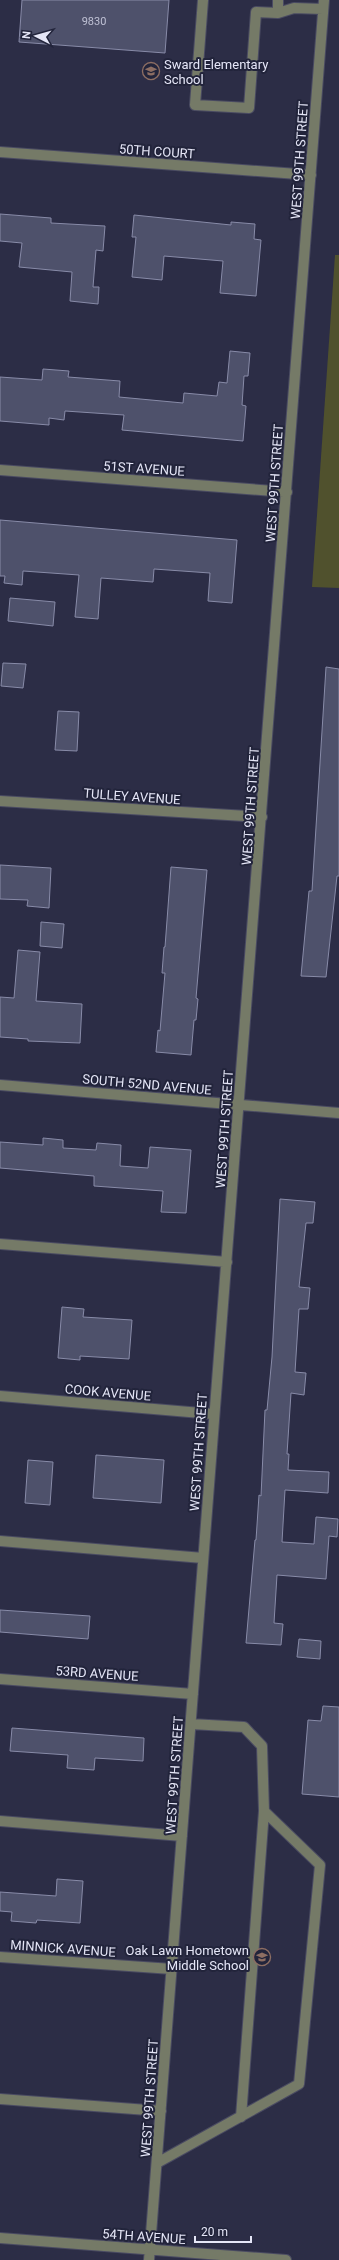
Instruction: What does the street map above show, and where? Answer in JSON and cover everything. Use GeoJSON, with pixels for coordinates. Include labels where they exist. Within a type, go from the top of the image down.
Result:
{"type":"FeatureCollection","features":[{"type":"Feature","properties":{"kind":"street"},"geometry":{"type":"LineString","coordinates":[[203,0],[194,106],[249,108],[256,12],[278,13],[294,8],[323,4]]}},
{"type":"Feature","properties":{"kind":"street"},"geometry":{"type":"LineString","coordinates":[[278,0],[278,13]]}},
{"type":"Feature","properties":{"kind":"street","name":"WEST 99TH STREET"},"geometry":{"type":"LineString","coordinates":[[150,2255],[191,1724],[213,1414],[227,1262],[238,1105],[262,817],[323,4]]}},
{"type":"Feature","properties":{"kind":"street","name":"50TH COURT"},"geometry":{"type":"LineString","coordinates":[[0,152],[311,175]]}},
{"type":"Feature","properties":{"kind":"street","name":"51ST AVENUE"},"geometry":{"type":"LineString","coordinates":[[0,470],[287,492]]}},
{"type":"Feature","properties":{"kind":"street","name":"TULLEY AVENUE"},"geometry":{"type":"LineString","coordinates":[[0,800],[262,817]]}},
{"type":"Feature","properties":{"kind":"street","name":"SOUTH 52ND AVENUE"},"geometry":{"type":"LineString","coordinates":[[0,1084],[339,1113]]}},
{"type":"Feature","properties":{"kind":"street"},"geometry":{"type":"LineString","coordinates":[[0,1244],[227,1262]]}},
{"type":"Feature","properties":{"kind":"street","name":"COOK AVENUE"},"geometry":{"type":"LineString","coordinates":[[0,1396],[213,1414]]}},
{"type":"Feature","properties":{"kind":"street"},"geometry":{"type":"LineString","coordinates":[[0,1541],[203,1558]]}},
{"type":"Feature","properties":{"kind":"street","name":"53RD AVENUE"},"geometry":{"type":"LineString","coordinates":[[0,1679],[193,1694]]}},
{"type":"Feature","properties":{"kind":"street"},"geometry":{"type":"LineString","coordinates":[[191,1724],[244,1727],[262,1746],[264,1811],[241,2117]]}},
{"type":"Feature","properties":{"kind":"street"},"geometry":{"type":"LineString","coordinates":[[157,2163],[299,2084],[320,1865],[264,1811]]}},
{"type":"Feature","properties":{"kind":"street"},"geometry":{"type":"LineString","coordinates":[[0,1821],[182,1836]]}},
{"type":"Feature","properties":{"kind":"street","name":"MINNICK AVENUE"},"geometry":{"type":"LineString","coordinates":[[0,1957],[172,1969]]}},
{"type":"Feature","properties":{"kind":"street"},"geometry":{"type":"LineString","coordinates":[[0,2099],[161,2111]]}},
{"type":"Feature","properties":{"kind":"street","name":"54TH AVENUE"},"geometry":{"type":"LineString","coordinates":[[0,2238],[150,2255],[286,2260]]}},
{"type":"Feature","properties":{"kind":"green space"},"geometry":{"type":"Polygon","coordinates":[[[335,255],[339,255],[339,588],[312,587],[335,255]]]}},
{"type":"Feature","properties":{"kind":"building","name":"Sward Elementary School"},"geometry":{"type":"Polygon","coordinates":[[[22,0],[169,0],[165,53],[19,42],[22,0]]]}},
{"type":"Feature","properties":{"kind":"building"},"geometry":{"type":"Polygon","coordinates":[[[0,214],[51,218],[51,223],[105,226],[103,251],[96,250],[93,287],[99,287],[98,304],[70,301],[72,272],[19,267],[22,243],[0,241],[0,214]]]}},
{"type":"Feature","properties":{"kind":"building"},"geometry":{"type":"Polygon","coordinates":[[[134,215],[231,225],[231,222],[255,224],[254,239],[261,240],[256,296],[220,293],[223,261],[164,256],[162,280],[132,277],[136,237],[132,237],[134,215]]]}},
{"type":"Feature","properties":{"kind":"building"},"geometry":{"type":"Polygon","coordinates":[[[230,351],[250,353],[248,376],[244,376],[242,405],[246,406],[243,441],[122,430],[124,415],[65,411],[64,420],[49,418],[49,425],[0,421],[0,377],[42,380],[43,369],[69,371],[68,377],[120,381],[119,397],[183,403],[184,393],[217,396],[219,382],[227,383],[230,351]]]}},
{"type":"Feature","properties":{"kind":"building"},"geometry":{"type":"Polygon","coordinates":[[[0,520],[237,540],[232,603],[208,601],[210,573],[154,569],[153,582],[101,578],[98,619],[75,617],[79,575],[23,571],[22,585],[4,583],[5,576],[0,576],[0,520]]]}},
{"type":"Feature","properties":{"kind":"building"},"geometry":{"type":"Polygon","coordinates":[[[10,598],[55,602],[53,626],[8,621],[10,598]]]}},
{"type":"Feature","properties":{"kind":"building"},"geometry":{"type":"Polygon","coordinates":[[[3,663],[26,664],[23,688],[1,686],[3,663]]]}},
{"type":"Feature","properties":{"kind":"building"},"geometry":{"type":"Polygon","coordinates":[[[326,667],[339,669],[339,876],[337,876],[326,977],[301,976],[309,891],[312,891],[326,667]]]}},
{"type":"Feature","properties":{"kind":"building"},"geometry":{"type":"Polygon","coordinates":[[[58,711],[79,712],[77,751],[55,750],[58,711]]]}},
{"type":"Feature","properties":{"kind":"building"},"geometry":{"type":"Polygon","coordinates":[[[0,865],[51,868],[49,908],[27,906],[28,900],[0,899],[0,865]]]}},
{"type":"Feature","properties":{"kind":"building"},"geometry":{"type":"Polygon","coordinates":[[[171,867],[207,870],[196,998],[198,999],[196,1020],[194,1020],[191,1055],[156,1052],[158,1030],[160,1031],[165,973],[162,973],[171,867]]]}},
{"type":"Feature","properties":{"kind":"building"},"geometry":{"type":"Polygon","coordinates":[[[41,922],[64,924],[62,948],[40,946],[41,922]]]}},
{"type":"Feature","properties":{"kind":"building"},"geometry":{"type":"Polygon","coordinates":[[[18,950],[40,952],[36,1001],[82,1004],[80,1043],[28,1041],[28,1039],[0,1037],[0,997],[14,998],[18,950]]]}},
{"type":"Feature","properties":{"kind":"building"},"geometry":{"type":"Polygon","coordinates":[[[43,1138],[63,1140],[63,1148],[96,1150],[97,1143],[121,1145],[120,1166],[148,1168],[150,1147],[191,1150],[186,1213],[161,1212],[163,1191],[94,1186],[94,1176],[0,1168],[0,1142],[43,1145],[43,1138]]]}},
{"type":"Feature","properties":{"kind":"building"},"geometry":{"type":"Polygon","coordinates":[[[280,1199],[315,1202],[313,1223],[306,1223],[299,1287],[310,1288],[308,1309],[299,1309],[295,1372],[306,1373],[304,1395],[291,1393],[287,1454],[289,1454],[288,1470],[329,1472],[328,1493],[285,1490],[282,1542],[314,1544],[316,1517],[338,1519],[337,1537],[329,1536],[326,1579],[277,1575],[274,1623],[283,1624],[281,1645],[246,1643],[259,1495],[261,1496],[265,1410],[267,1410],[272,1357],[280,1199]]]}},
{"type":"Feature","properties":{"kind":"building"},"geometry":{"type":"Polygon","coordinates":[[[62,1307],[84,1309],[83,1317],[132,1320],[129,1359],[80,1356],[80,1360],[58,1358],[62,1307]]]}},
{"type":"Feature","properties":{"kind":"building"},"geometry":{"type":"Polygon","coordinates":[[[96,1455],[164,1460],[161,1503],[93,1498],[96,1455]]]}},
{"type":"Feature","properties":{"kind":"building"},"geometry":{"type":"Polygon","coordinates":[[[28,1460],[53,1462],[50,1505],[25,1503],[28,1460]]]}},
{"type":"Feature","properties":{"kind":"building"},"geometry":{"type":"Polygon","coordinates":[[[0,1610],[90,1616],[88,1639],[0,1632],[0,1610]]]}},
{"type":"Feature","properties":{"kind":"building"},"geometry":{"type":"Polygon","coordinates":[[[299,1639],[321,1641],[320,1659],[297,1657],[299,1639]]]}},
{"type":"Feature","properties":{"kind":"building"},"geometry":{"type":"Polygon","coordinates":[[[323,1706],[339,1707],[339,1797],[302,1794],[308,1720],[321,1721],[323,1706]]]}},
{"type":"Feature","properties":{"kind":"building"},"geometry":{"type":"Polygon","coordinates":[[[12,1728],[144,1738],[143,1761],[95,1758],[94,1770],[67,1768],[68,1755],[10,1751],[12,1728]]]}},
{"type":"Feature","properties":{"kind":"building"},"geometry":{"type":"Polygon","coordinates":[[[57,1879],[83,1881],[80,1923],[37,1920],[36,1923],[11,1921],[12,1912],[0,1911],[0,1892],[56,1896],[57,1879]]]}},
{"type":"Feature","properties":{"kind":"place","name":"Sward Elementary School"},"geometry":{"type":"Point","coordinates":[151,71]}},
{"type":"Feature","properties":{"kind":"place","name":"Oak Lawn Hometown Middle School"},"geometry":{"type":"Point","coordinates":[262,1957]}}]}
